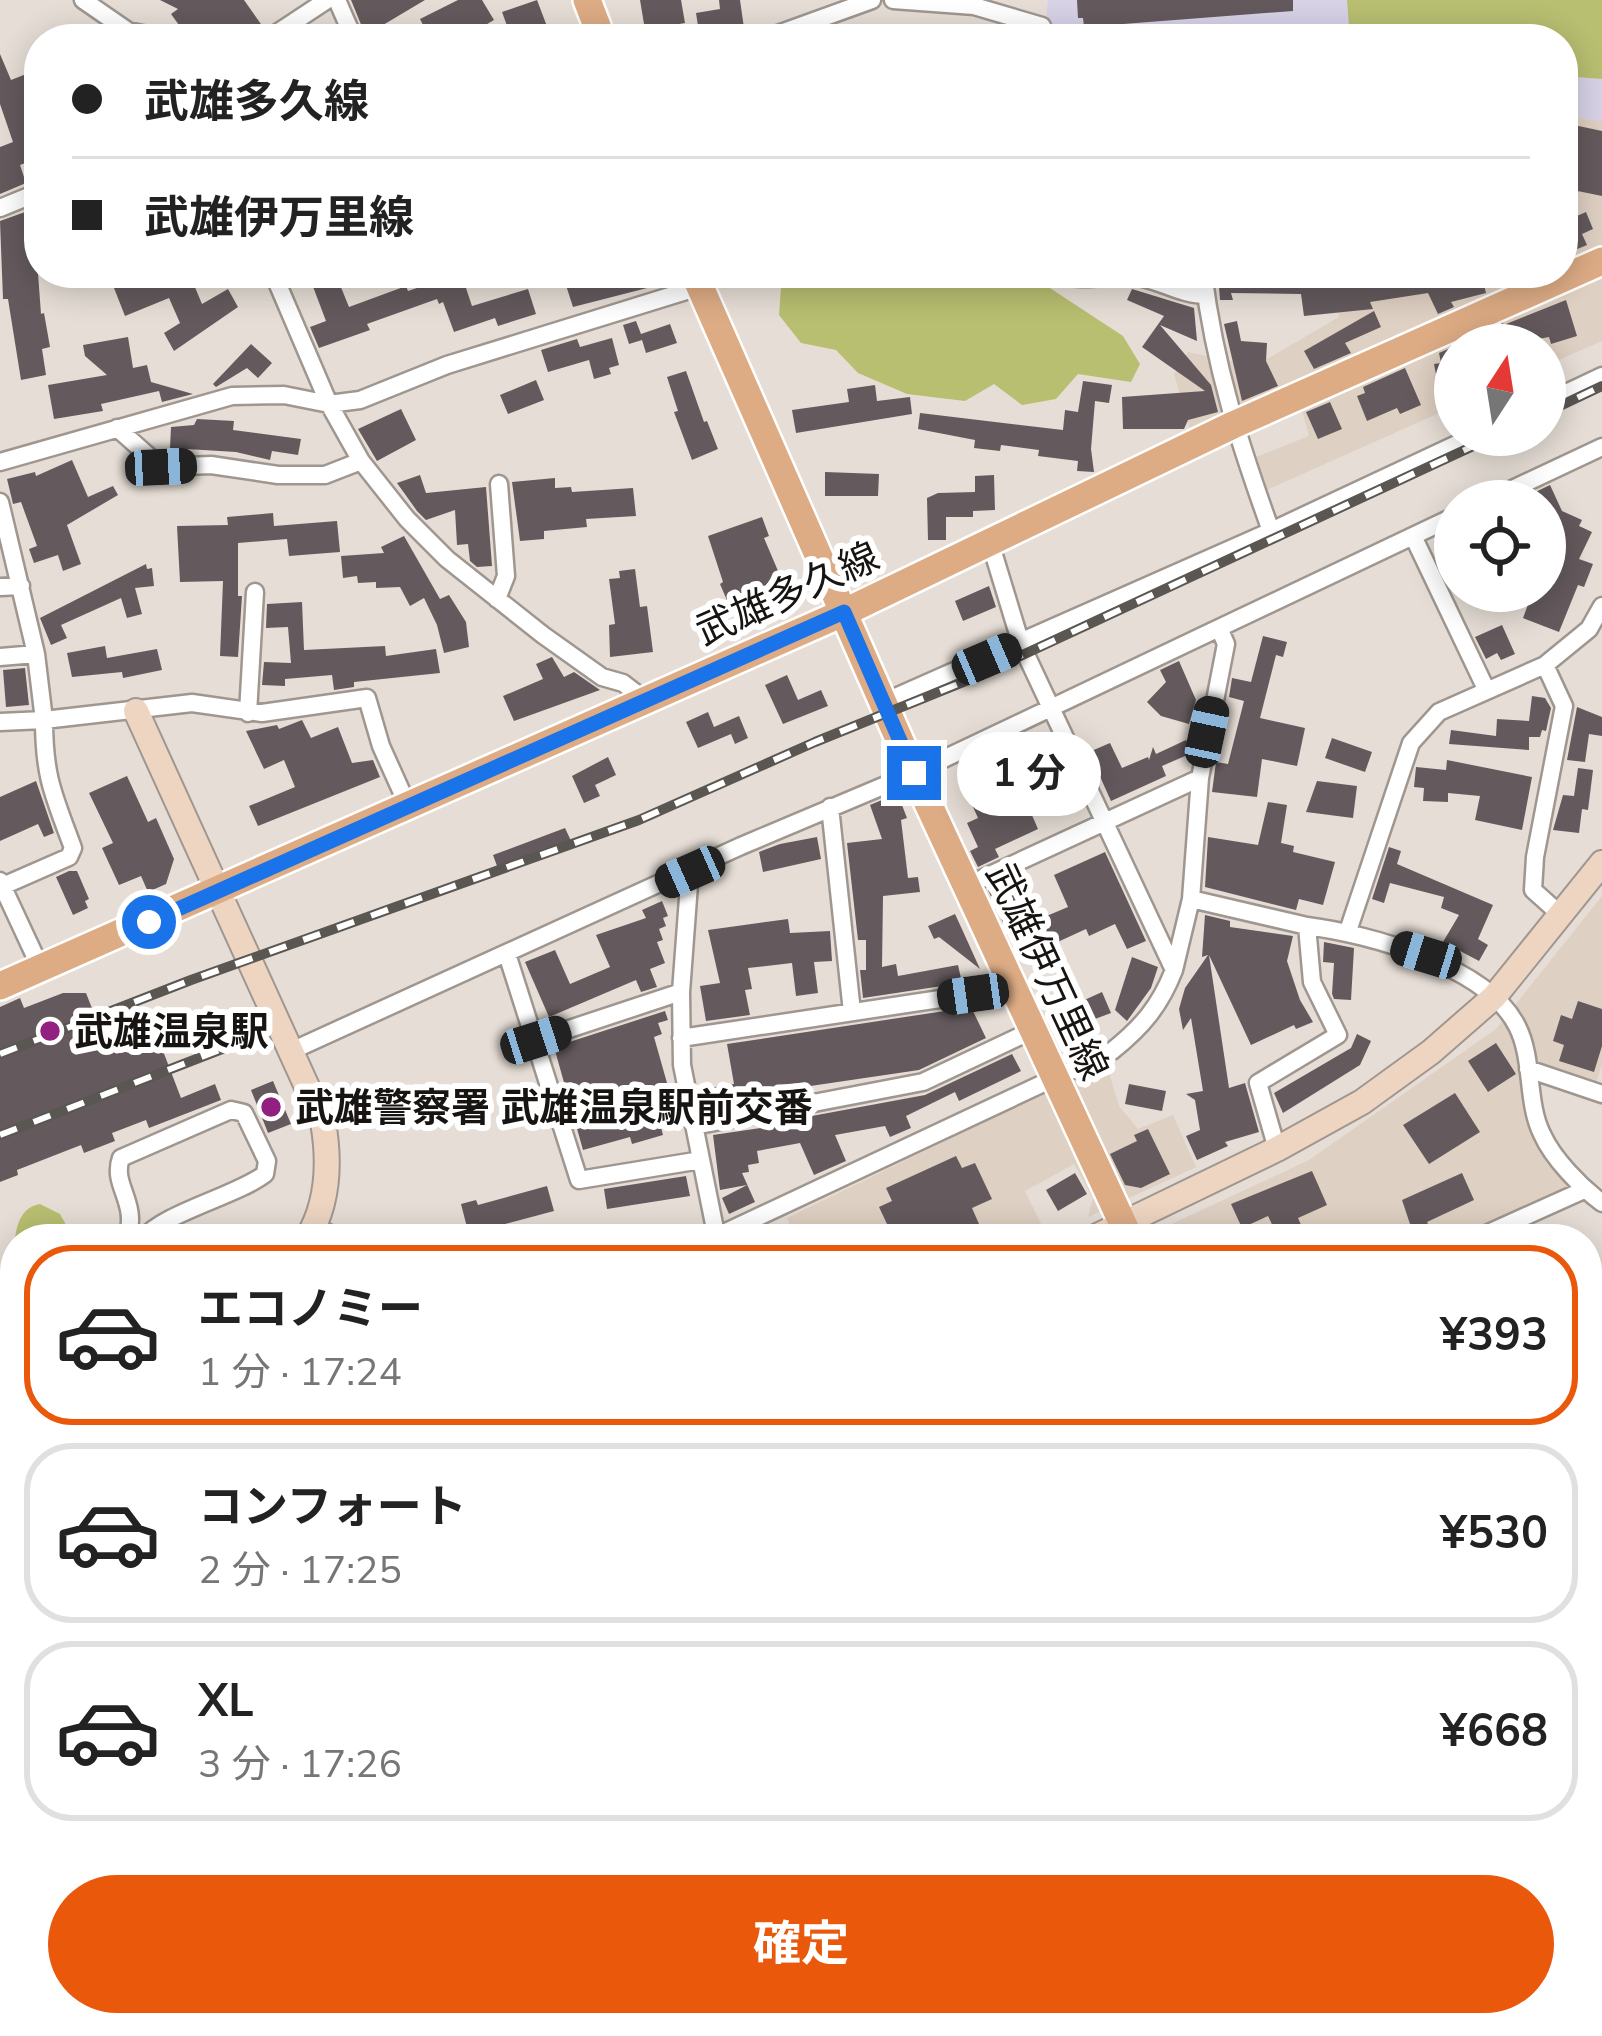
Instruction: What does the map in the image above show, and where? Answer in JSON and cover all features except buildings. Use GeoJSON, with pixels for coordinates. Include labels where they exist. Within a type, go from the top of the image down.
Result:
{"type":"FeatureCollection","features":[{"type":"Feature","properties":{"kind":"main road","name":"武雄伊万里線"},"geometry":{"type":"LineString","coordinates":[[701,288],[914,773],[1122,1224]]}},
{"type":"Feature","properties":{"kind":"main road","name":"武雄多久線"},"geometry":{"type":"LineString","coordinates":[[0,986],[844,612],[1233,425],[1539,288]]}},
{"type":"Feature","properties":{"kind":"street"},"geometry":{"type":"LineString","coordinates":[[83,0],[118,24]]}},
{"type":"Feature","properties":{"kind":"street"},"geometry":{"type":"LineString","coordinates":[[291,24],[327,0]]}},
{"type":"Feature","properties":{"kind":"street"},"geometry":{"type":"LineString","coordinates":[[806,24],[872,0]]}},
{"type":"Feature","properties":{"kind":"street"},"geometry":{"type":"LineString","coordinates":[[893,0],[974,7],[1035,24]]}},
{"type":"Feature","properties":{"kind":"street"},"geometry":{"type":"LineString","coordinates":[[279,288],[329,404],[361,461],[406,519],[447,559],[587,667],[623,683],[645,700]]}},
{"type":"Feature","properties":{"kind":"street"},"geometry":{"type":"LineString","coordinates":[[0,462],[232,396],[284,395],[329,404],[360,400],[447,365],[673,288]]}},
{"type":"Feature","properties":{"kind":"street"},"geometry":{"type":"LineString","coordinates":[[1165,288],[1183,295],[1206,295]]}},
{"type":"Feature","properties":{"kind":"street"},"geometry":{"type":"LineString","coordinates":[[1205,288],[1212,345],[1233,425],[1271,531]]}},
{"type":"Feature","properties":{"kind":"street"},"geometry":{"type":"LineString","coordinates":[[1492,308],[1493,324]]}},
{"type":"Feature","properties":{"kind":"street"},"geometry":{"type":"LineString","coordinates":[[1566,393],[1602,376]]}},
{"type":"Feature","properties":{"kind":"street"},"geometry":{"type":"LineString","coordinates":[[117,428],[161,467],[211,465],[278,475],[325,475],[361,461]]}},
{"type":"Feature","properties":{"kind":"street"},"geometry":{"type":"LineString","coordinates":[[1532,480],[1602,447]]}},
{"type":"Feature","properties":{"kind":"street"},"geometry":{"type":"LineString","coordinates":[[884,703],[1434,455]]}},
{"type":"Feature","properties":{"kind":"street"},"geometry":{"type":"LineString","coordinates":[[497,598],[506,575],[499,484]]}},
{"type":"Feature","properties":{"kind":"street"},"geometry":{"type":"LineString","coordinates":[[0,502],[36,654],[45,770],[74,848],[68,857],[1,883],[41,968]]}},
{"type":"Feature","properties":{"kind":"street"},"geometry":{"type":"LineString","coordinates":[[289,1052],[914,773],[1434,526]]}},
{"type":"Feature","properties":{"kind":"street"},"geometry":{"type":"LineString","coordinates":[[1413,536],[1486,689]]}},
{"type":"Feature","properties":{"kind":"street"},"geometry":{"type":"LineString","coordinates":[[991,542],[1021,644],[1174,970]]}},
{"type":"Feature","properties":{"kind":"street"},"geometry":{"type":"LineString","coordinates":[[0,587],[21,586]]}},
{"type":"Feature","properties":{"kind":"street"},"geometry":{"type":"LineString","coordinates":[[248,713],[255,592]]}},
{"type":"Feature","properties":{"kind":"street"},"geometry":{"type":"LineString","coordinates":[[1348,931],[1411,743],[1439,712],[1545,665],[1589,629],[1602,606]]}},
{"type":"Feature","properties":{"kind":"street"},"geometry":{"type":"LineString","coordinates":[[745,1224],[1056,1080],[1112,1051],[1143,1026],[1163,998],[1174,970],[1191,899],[1200,778],[1226,644],[1219,628]]}},
{"type":"Feature","properties":{"kind":"street"},"geometry":{"type":"LineString","coordinates":[[0,657],[36,654]]}},
{"type":"Feature","properties":{"kind":"street"},"geometry":{"type":"LineString","coordinates":[[1545,665],[1564,706],[1533,890],[1562,916]]}},
{"type":"Feature","properties":{"kind":"street"},"geometry":{"type":"LineString","coordinates":[[0,722],[192,703],[248,713],[368,698],[381,746],[408,806]]}},
{"type":"Feature","properties":{"kind":"street"},"geometry":{"type":"LineString","coordinates":[[136,711],[323,1122],[328,1171],[312,1224]]}},
{"type":"Feature","properties":{"kind":"street"},"geometry":{"type":"LineString","coordinates":[[966,886],[1200,778]]}},
{"type":"Feature","properties":{"kind":"street"},"geometry":{"type":"LineString","coordinates":[[830,807],[852,1012]]}},
{"type":"Feature","properties":{"kind":"street"},"geometry":{"type":"LineString","coordinates":[[690,872],[681,992],[682,1065],[712,1224]]}},
{"type":"Feature","properties":{"kind":"street"},"geometry":{"type":"LineString","coordinates":[[1141,1224],[1362,1102],[1431,1052],[1494,998],[1599,873]]}},
{"type":"Feature","properties":{"kind":"street"},"geometry":{"type":"LineString","coordinates":[[1191,899],[1348,931],[1426,955],[1494,998],[1518,1027],[1541,1134],[1584,1190],[1602,1204]]}},
{"type":"Feature","properties":{"kind":"street"},"geometry":{"type":"LineString","coordinates":[[1277,1149],[1258,1082],[1338,1035],[1312,982],[1307,926]]}},
{"type":"Feature","properties":{"kind":"street"},"geometry":{"type":"LineString","coordinates":[[507,954],[579,1180],[700,1160]]}},
{"type":"Feature","properties":{"kind":"street"},"geometry":{"type":"LineString","coordinates":[[681,1038],[1013,988]]}},
{"type":"Feature","properties":{"kind":"street"},"geometry":{"type":"LineString","coordinates":[[536,1040],[681,992]]}},
{"type":"Feature","properties":{"kind":"street"},"geometry":{"type":"LineString","coordinates":[[694,1126],[923,1082],[1033,1030]]}},
{"type":"Feature","properties":{"kind":"street"},"geometry":{"type":"LineString","coordinates":[[1528,1069],[1602,1094]]}},
{"type":"Feature","properties":{"kind":"street"},"geometry":{"type":"LineString","coordinates":[[130,1224],[132,1211],[118,1177],[121,1158],[231,1110],[244,1113],[267,1161],[266,1174],[162,1224]]}},
{"type":"Feature","properties":{"kind":"street"},"geometry":{"type":"LineString","coordinates":[[1508,1224],[1584,1190]]}},
{"type":"Feature","properties":{"kind":"shaded area"},"geometry":{"type":"Polygon","coordinates":[[[1048,0],[1602,0],[1602,121],[1578,118],[1578,24],[1046,24],[1048,0]]]}},
{"type":"Feature","properties":{"kind":"shaded area"},"geometry":{"type":"Polygon","coordinates":[[[1578,118],[1602,121],[1602,247],[1578,257],[1578,118]]]}},
{"type":"Feature","properties":{"kind":"shaded area"},"geometry":{"type":"Polygon","coordinates":[[[1602,277],[1602,341],[1566,357],[1566,324],[1489,324],[1526,307],[1602,277]]]}},
{"type":"Feature","properties":{"kind":"shaded area"},"geometry":{"type":"Polygon","coordinates":[[[1337,288],[1509,288],[1190,430],[1174,374],[1188,352],[1230,361],[1267,359],[1339,317],[1337,288]]]}},
{"type":"Feature","properties":{"kind":"shaded area"},"geometry":{"type":"Polygon","coordinates":[[[1434,349],[1434,415],[1262,492],[1251,459],[1309,436],[1302,410],[1434,349]]]}},
{"type":"Feature","properties":{"kind":"shaded area"},"geometry":{"type":"Polygon","coordinates":[[[1602,896],[1602,1064],[1592,1098],[1539,1084],[1545,1131],[1579,1198],[1521,1224],[1172,1224],[1309,1160],[1496,1029],[1602,896]]]}},
{"type":"Feature","properties":{"kind":"shaded area"},"geometry":{"type":"Polygon","coordinates":[[[1106,1063],[1119,1106],[1138,1129],[1173,1115],[1196,1167],[1088,1217],[1093,1198],[1074,1164],[1025,1191],[1041,1224],[790,1224],[787,1218],[1106,1063]]]}},
{"type":"Feature","properties":{"kind":"green space"},"geometry":{"type":"Polygon","coordinates":[[[1347,0],[1602,0],[1602,79],[1578,77],[1578,24],[1349,24],[1347,0]]]}},
{"type":"Feature","properties":{"kind":"green space"},"geometry":{"type":"Polygon","coordinates":[[[781,288],[1050,288],[1123,336],[1140,364],[1131,382],[1078,374],[1056,399],[1022,405],[994,384],[965,401],[907,394],[858,373],[836,350],[801,343],[779,315],[781,288]]]}},
{"type":"Feature","properties":{"kind":"green space"},"geometry":{"type":"Polygon","coordinates":[[[40,1204],[60,1214],[66,1224],[18,1224],[29,1208],[40,1204]]]}},
{"type":"Feature","properties":{"kind":"railway"},"geometry":{"type":"LineString","coordinates":[[1566,403],[1602,386]]}},
{"type":"Feature","properties":{"kind":"railway"},"geometry":{"type":"LineString","coordinates":[[0,1054],[191,980],[639,820],[973,678],[1452,456]]}},
{"type":"Feature","properties":{"kind":"railway"},"geometry":{"type":"LineString","coordinates":[[0,1135],[248,1039]]}},
{"type":"Feature","properties":{"kind":"place","name":"武雄温泉駅"},"geometry":{"type":"Point","coordinates":[50,1031]}},
{"type":"Feature","properties":{"kind":"place","name":"武雄警察署 武雄温泉駅前交番"},"geometry":{"type":"Point","coordinates":[271,1107]}},
{"type":"Feature","properties":{"kind":"route"},"geometry":{"type":"LineString","coordinates":[[149,922],[844,612],[914,773]]}}]}
